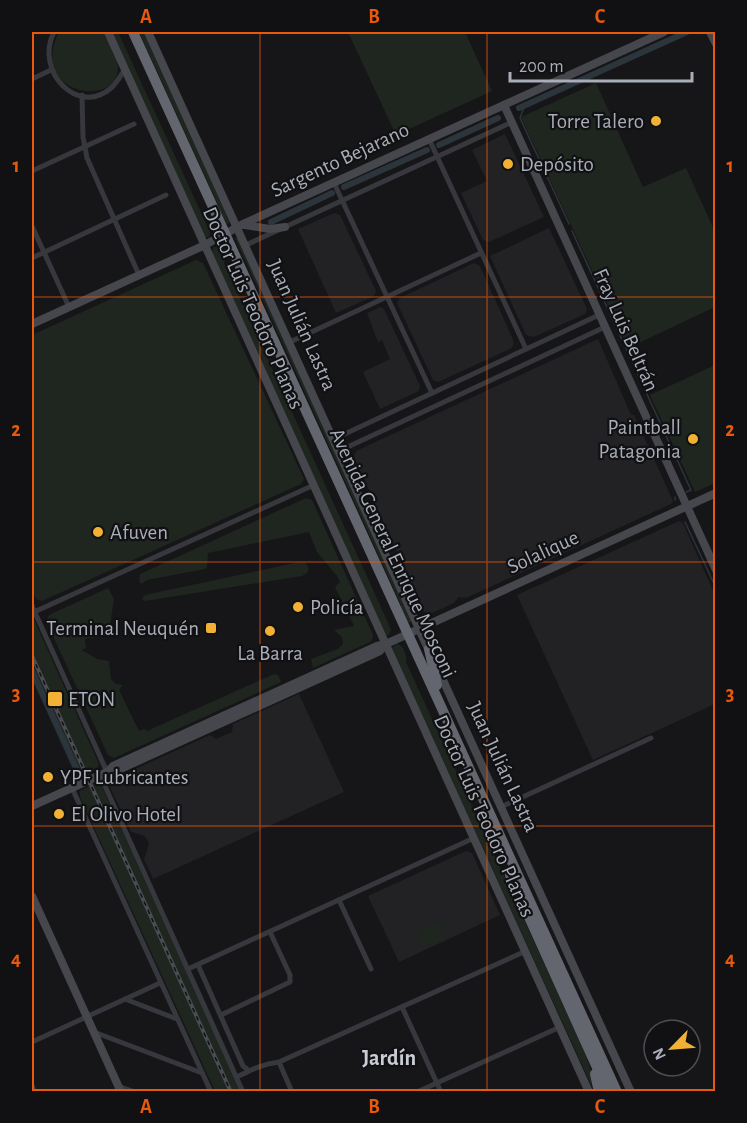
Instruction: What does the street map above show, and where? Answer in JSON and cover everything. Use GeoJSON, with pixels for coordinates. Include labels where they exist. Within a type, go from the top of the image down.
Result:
{"type":"FeatureCollection","features":[{"type":"Feature","properties":{"kind":"highway","name":"Avenida General Enrique Mosconi"},"geometry":{"type":"LineString","coordinates":[[125,32],[222,235]]}},
{"type":"Feature","properties":{"kind":"highway","name":"Avenida General Enrique Mosconi"},"geometry":{"type":"LineString","coordinates":[[133,32],[608,1092]]}},
{"type":"Feature","properties":{"kind":"highway","name":"Avenida General Enrique Mosconi"},"geometry":{"type":"LineString","coordinates":[[405,636],[446,717],[617,1092]]}},
{"type":"Feature","properties":{"kind":"highway"},"geometry":{"type":"LineString","coordinates":[[429,649],[446,717]]}},
{"type":"Feature","properties":{"kind":"highway"},"geometry":{"type":"LineString","coordinates":[[586,1042],[599,1092]]}},
{"type":"Feature","properties":{"kind":"street"},"geometry":{"type":"LineString","coordinates":[[54,32],[48,47],[51,70],[60,83],[72,92],[82,95],[99,95],[109,90],[125,69]]}},
{"type":"Feature","properties":{"kind":"street","name":"Doctor Luis Teodoro Planas"},"geometry":{"type":"LineString","coordinates":[[108,32],[590,1092]]}},
{"type":"Feature","properties":{"kind":"street","name":"Juan Julián Lastra"},"geometry":{"type":"LineString","coordinates":[[148,32],[240,226],[246,245],[339,451],[631,1092]]}},
{"type":"Feature","properties":{"kind":"street","name":"Sargento Bejarano"},"geometry":{"type":"LineString","coordinates":[[32,324],[664,32]]}},
{"type":"Feature","properties":{"kind":"street"},"geometry":{"type":"LineString","coordinates":[[710,32],[716,44]]}},
{"type":"Feature","properties":{"kind":"street"},"geometry":{"type":"LineString","coordinates":[[32,80],[51,70]]}},
{"type":"Feature","properties":{"kind":"street"},"geometry":{"type":"LineString","coordinates":[[82,95],[84,147],[92,173],[139,275]]}},
{"type":"Feature","properties":{"kind":"street","name":"Fray Luis Beltrán"},"geometry":{"type":"LineString","coordinates":[[504,105],[716,570]]}},
{"type":"Feature","properties":{"kind":"street","name":"Sargento Bejarano"},"geometry":{"type":"LineString","coordinates":[[246,245],[512,123]]}},
{"type":"Feature","properties":{"kind":"street"},"geometry":{"type":"LineString","coordinates":[[32,171],[134,124]]}},
{"type":"Feature","properties":{"kind":"street"},"geometry":{"type":"LineString","coordinates":[[429,139],[526,350]]}},
{"type":"Feature","properties":{"kind":"street"},"geometry":{"type":"LineString","coordinates":[[334,183],[432,393]]}},
{"type":"Feature","properties":{"kind":"street"},"geometry":{"type":"LineString","coordinates":[[32,258],[166,195]]}},
{"type":"Feature","properties":{"kind":"street"},"geometry":{"type":"LineString","coordinates":[[32,226],[69,307]]}},
{"type":"Feature","properties":{"kind":"street"},"geometry":{"type":"LineString","coordinates":[[240,226],[270,229],[285,227]]}},
{"type":"Feature","properties":{"kind":"street"},"geometry":{"type":"LineString","coordinates":[[290,342],[481,253]]}},
{"type":"Feature","properties":{"kind":"street"},"geometry":{"type":"LineString","coordinates":[[334,439],[599,315]]}},
{"type":"Feature","properties":{"kind":"street"},"geometry":{"type":"LineString","coordinates":[[339,451],[605,327]]}},
{"type":"Feature","properties":{"kind":"street"},"geometry":{"type":"LineString","coordinates":[[243,1092],[33,609],[314,485]]}},
{"type":"Feature","properties":{"kind":"street","name":"Solalique"},"geometry":{"type":"LineString","coordinates":[[32,806],[103,774],[123,761],[377,646],[405,636],[716,493]]}},
{"type":"Feature","properties":{"kind":"street"},"geometry":{"type":"LineString","coordinates":[[501,807],[651,738]]}},
{"type":"Feature","properties":{"kind":"street"},"geometry":{"type":"LineString","coordinates":[[72,788],[211,1092]]}},
{"type":"Feature","properties":{"kind":"street"},"geometry":{"type":"LineString","coordinates":[[188,969],[474,838]]}},
{"type":"Feature","properties":{"kind":"street"},"geometry":{"type":"LineString","coordinates":[[32,896],[119,1089],[135,1092]]}},
{"type":"Feature","properties":{"kind":"street"},"geometry":{"type":"LineString","coordinates":[[339,900],[371,969]]}},
{"type":"Feature","properties":{"kind":"street"},"geometry":{"type":"LineString","coordinates":[[221,1015],[290,982],[290,975],[270,932]]}},
{"type":"Feature","properties":{"kind":"street"},"geometry":{"type":"LineString","coordinates":[[237,1077],[247,1070],[279,1062],[526,951]]}},
{"type":"Feature","properties":{"kind":"street"},"geometry":{"type":"LineString","coordinates":[[198,965],[247,1070]]}},
{"type":"Feature","properties":{"kind":"street"},"geometry":{"type":"LineString","coordinates":[[32,1042],[160,982]]}},
{"type":"Feature","properties":{"kind":"street"},"geometry":{"type":"LineString","coordinates":[[125,999],[177,1019]]}},
{"type":"Feature","properties":{"kind":"street"},"geometry":{"type":"LineString","coordinates":[[402,1007],[441,1092]]}},
{"type":"Feature","properties":{"kind":"street"},"geometry":{"type":"LineString","coordinates":[[417,1092],[560,1027]]}},
{"type":"Feature","properties":{"kind":"street"},"geometry":{"type":"LineString","coordinates":[[93,1032],[202,1072]]}},
{"type":"Feature","properties":{"kind":"street"},"geometry":{"type":"LineString","coordinates":[[279,1062],[292,1092]]}},
{"type":"Feature","properties":{"kind":"street"},"geometry":{"type":"LineString","coordinates":[[32,1085],[34,1092]]}},
{"type":"Feature","properties":{"kind":"shaded area"},"geometry":{"type":"Polygon","coordinates":[[[59,32],[104,32],[118,62],[115,80],[105,88],[92,91],[77,89],[64,82],[55,70],[52,53],[59,32]]]}},
{"type":"Feature","properties":{"kind":"shaded area"},"geometry":{"type":"Polygon","coordinates":[[[111,32],[118,32],[210,232],[209,238],[204,236],[111,32]]]}},
{"type":"Feature","properties":{"kind":"shaded area"},"geometry":{"type":"Polygon","coordinates":[[[139,32],[145,32],[231,220],[228,224],[219,213],[220,209],[139,32]]]}},
{"type":"Feature","properties":{"kind":"shaded area"},"geometry":{"type":"Polygon","coordinates":[[[348,32],[465,32],[492,91],[396,135],[348,32]]]}},
{"type":"Feature","properties":{"kind":"shaded area"},"geometry":{"type":"Polygon","coordinates":[[[596,83],[643,187],[686,168],[715,232],[715,307],[628,348],[521,117],[596,83]]]}},
{"type":"Feature","properties":{"kind":"shaded area"},"geometry":{"type":"Polygon","coordinates":[[[505,134],[544,217],[489,242],[483,240],[461,193],[487,181],[472,150],[505,134]]]}},
{"type":"Feature","properties":{"kind":"shaded area"},"geometry":{"type":"Polygon","coordinates":[[[334,213],[340,215],[376,291],[374,296],[336,313],[298,229],[334,213]]]}},
{"type":"Feature","properties":{"kind":"shaded area"},"geometry":{"type":"Polygon","coordinates":[[[549,228],[587,309],[585,314],[534,337],[526,335],[490,256],[549,228]]]}},
{"type":"Feature","properties":{"kind":"shaded area"},"geometry":{"type":"Polygon","coordinates":[[[235,238],[238,238],[412,622],[407,623],[399,609],[401,605],[235,238]]]}},
{"type":"Feature","properties":{"kind":"shaded area"},"geometry":{"type":"Polygon","coordinates":[[[214,247],[219,247],[225,259],[224,263],[391,629],[389,635],[385,635],[212,254],[214,247]]]}},
{"type":"Feature","properties":{"kind":"shaded area"},"geometry":{"type":"Polygon","coordinates":[[[196,260],[203,263],[304,479],[301,484],[42,601],[36,599],[32,589],[32,335],[196,260]]]}},
{"type":"Feature","properties":{"kind":"shaded area"},"geometry":{"type":"Polygon","coordinates":[[[474,263],[480,266],[514,342],[512,348],[438,382],[433,380],[397,303],[400,298],[474,263]]]}},
{"type":"Feature","properties":{"kind":"shaded area"},"geometry":{"type":"Polygon","coordinates":[[[380,307],[384,309],[420,386],[419,391],[380,409],[363,372],[390,359],[382,340],[378,342],[367,313],[380,307]]]}},
{"type":"Feature","properties":{"kind":"shaded area"},"geometry":{"type":"Polygon","coordinates":[[[598,339],[631,415],[634,415],[673,501],[671,504],[466,598],[459,597],[454,603],[430,614],[424,612],[354,457],[356,451],[598,339]]]}},
{"type":"Feature","properties":{"kind":"shaded area","name":"Paintball Patagonia"},"geometry":{"type":"Polygon","coordinates":[[[715,365],[715,483],[695,492],[650,395],[715,365]]]}},
{"type":"Feature","properties":{"kind":"shaded area"},"geometry":{"type":"Polygon","coordinates":[[[306,498],[312,500],[373,635],[372,641],[313,668],[311,659],[338,649],[343,644],[342,637],[334,630],[354,626],[335,587],[340,582],[317,552],[309,532],[208,553],[205,569],[147,580],[142,584],[139,582],[140,574],[306,498]]]}},
{"type":"Feature","properties":{"kind":"shaded area"},"geometry":{"type":"Polygon","coordinates":[[[679,521],[683,523],[715,595],[715,704],[593,760],[517,595],[679,521]]]}},
{"type":"Feature","properties":{"kind":"shaded area"},"geometry":{"type":"Polygon","coordinates":[[[299,562],[306,563],[309,569],[302,576],[145,601],[142,599],[145,595],[299,562]]]}},
{"type":"Feature","properties":{"kind":"shaded area"},"geometry":{"type":"Polygon","coordinates":[[[108,588],[114,599],[110,625],[106,627],[107,635],[85,639],[86,648],[82,650],[97,659],[109,661],[111,679],[116,684],[123,685],[119,690],[139,731],[145,729],[147,731],[274,674],[278,675],[281,682],[114,758],[108,755],[46,621],[49,615],[108,588]]]}},
{"type":"Feature","properties":{"kind":"shaded area"},"geometry":{"type":"Polygon","coordinates":[[[32,615],[99,764],[96,770],[77,779],[32,679],[32,615]]]}},
{"type":"Feature","properties":{"kind":"shaded area"},"geometry":{"type":"Polygon","coordinates":[[[397,644],[402,646],[406,662],[586,1055],[597,1091],[594,1091],[393,652],[392,648],[397,644]]]}},
{"type":"Feature","properties":{"kind":"shaded area"},"geometry":{"type":"Polygon","coordinates":[[[299,694],[344,792],[153,879],[144,859],[149,844],[145,836],[131,832],[109,785],[111,780],[210,735],[216,739],[232,732],[233,724],[299,694]]]}},
{"type":"Feature","properties":{"kind":"shaded area"},"geometry":{"type":"Polygon","coordinates":[[[95,783],[102,787],[241,1091],[215,1091],[80,797],[80,791],[95,783]]]}},
{"type":"Feature","properties":{"kind":"shaded area"},"geometry":{"type":"Polygon","coordinates":[[[466,851],[472,853],[500,915],[399,962],[368,896],[466,851]]]}},
{"type":"Feature","properties":{"kind":"shaded area"},"geometry":{"type":"Polygon","coordinates":[[[437,921],[445,937],[423,947],[415,932],[437,921]]]}},
{"type":"Feature","properties":{"kind":"waterway"},"geometry":{"type":"LineString","coordinates":[[519,108],[687,32]]}},
{"type":"Feature","properties":{"kind":"waterway"},"geometry":{"type":"LineString","coordinates":[[525,105],[520,118],[569,224]]}},
{"type":"Feature","properties":{"kind":"waterway"},"geometry":{"type":"LineString","coordinates":[[439,145],[498,118]]}},
{"type":"Feature","properties":{"kind":"waterway"},"geometry":{"type":"LineString","coordinates":[[344,187],[427,150]]}},
{"type":"Feature","properties":{"kind":"waterway"},"geometry":{"type":"LineString","coordinates":[[271,222],[332,193]]}},
{"type":"Feature","properties":{"kind":"waterway"},"geometry":{"type":"LineString","coordinates":[[572,231],[691,490],[686,492]]}},
{"type":"Feature","properties":{"kind":"waterway"},"geometry":{"type":"LineString","coordinates":[[685,522],[716,588]]}},
{"type":"Feature","properties":{"kind":"waterway"},"geometry":{"type":"LineString","coordinates":[[32,671],[79,774]]}},
{"type":"Feature","properties":{"kind":"railway"},"geometry":{"type":"LineString","coordinates":[[32,656],[231,1092]]}},
{"type":"Feature","properties":{"kind":"place","name":"Torre Talero"},"geometry":{"type":"Point","coordinates":[656,121]}},
{"type":"Feature","properties":{"kind":"place","name":"Depósito"},"geometry":{"type":"Point","coordinates":[508,164]}},
{"type":"Feature","properties":{"kind":"place","name":"Paintball Patagonia"},"geometry":{"type":"Point","coordinates":[693,439]}},
{"type":"Feature","properties":{"kind":"place","name":"Afuven"},"geometry":{"type":"Point","coordinates":[98,532]}},
{"type":"Feature","properties":{"kind":"place","name":"Policía"},"geometry":{"type":"Point","coordinates":[298,607]}},
{"type":"Feature","properties":{"kind":"place","name":"Terminal Neuquén"},"geometry":{"type":"Point","coordinates":[211,628]}},
{"type":"Feature","properties":{"kind":"place","name":"La Barra"},"geometry":{"type":"Point","coordinates":[270,631]}},
{"type":"Feature","properties":{"kind":"place","name":"ETON"},"geometry":{"type":"Point","coordinates":[55,699]}},
{"type":"Feature","properties":{"kind":"place","name":"YPF Lubricantes"},"geometry":{"type":"Point","coordinates":[48,777]}},
{"type":"Feature","properties":{"kind":"place","name":"El Olivo Hotel"},"geometry":{"type":"Point","coordinates":[59,814]}},
{"type":"Feature","properties":{"kind":"district","name":"Jardín"},"geometry":{"type":"Point","coordinates":[389,1058]}}]}
